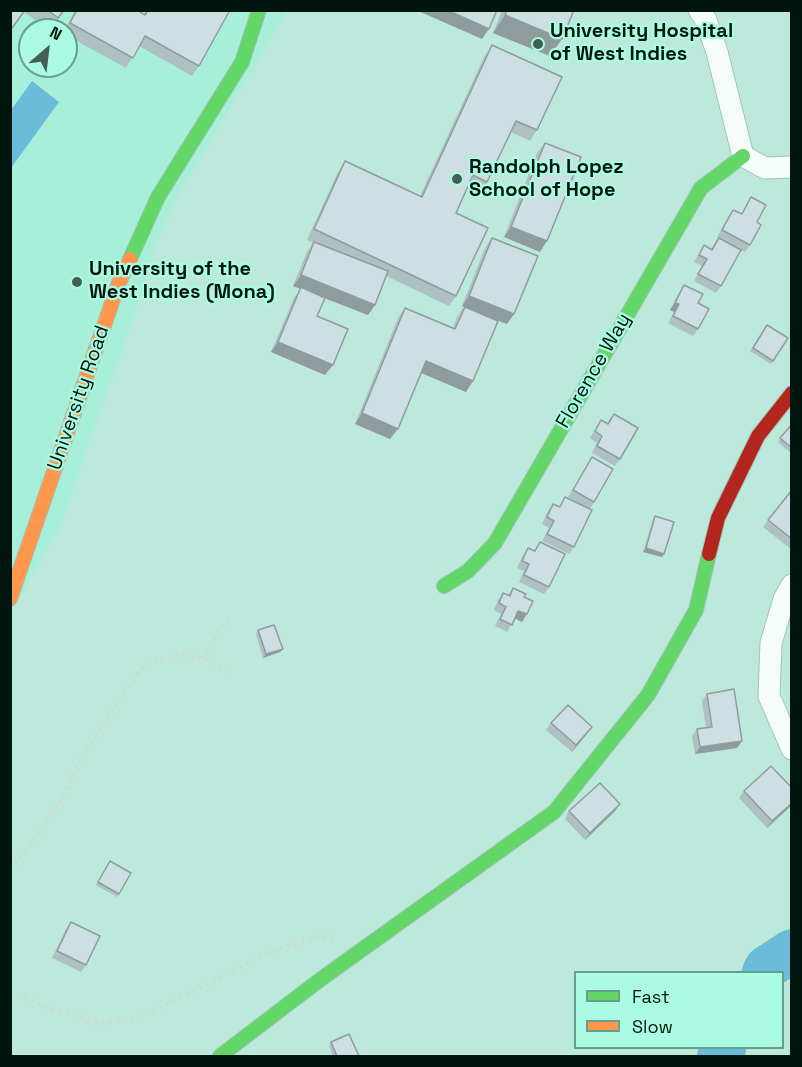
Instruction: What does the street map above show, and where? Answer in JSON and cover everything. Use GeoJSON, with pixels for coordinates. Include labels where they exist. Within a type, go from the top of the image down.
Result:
{"type":"FeatureCollection","features":[{"type":"Feature","properties":{"kind":"street","name":"University Road"},"geometry":{"type":"LineString","coordinates":[[10,599],[118,285],[158,197],[242,62],[259,10]]}},
{"type":"Feature","properties":{"kind":"street"},"geometry":{"type":"LineString","coordinates":[[699,10],[706,20],[717,52],[743,156],[765,168],[792,167]]}},
{"type":"Feature","properties":{"kind":"street","name":"Florence Way"},"geometry":{"type":"LineString","coordinates":[[444,586],[468,571],[495,543],[701,188],[743,156]]}},
{"type":"Feature","properties":{"kind":"street"},"geometry":{"type":"LineString","coordinates":[[220,1056],[368,945],[554,812],[648,695],[696,610],[718,518],[758,436],[792,393]]}},
{"type":"Feature","properties":{"kind":"street"},"geometry":{"type":"LineString","coordinates":[[792,585],[784,599],[771,643],[769,696],[792,749]]}},
{"type":"Feature","properties":{"kind":"path"},"geometry":{"type":"LineString","coordinates":[[203,659],[213,640],[231,617]]}},
{"type":"Feature","properties":{"kind":"path"},"geometry":{"type":"LineString","coordinates":[[10,869],[31,844],[62,798],[83,754],[143,667],[159,659],[180,654],[203,659],[227,671]]}},
{"type":"Feature","properties":{"kind":"path"},"geometry":{"type":"LineString","coordinates":[[10,991],[51,1009],[98,1023],[130,1021],[267,953],[316,937],[348,938],[368,945]]}},
{"type":"Feature","properties":{"kind":"shaded area","name":"University of the West Indies (Mona)"},"geometry":{"type":"Polygon","coordinates":[[[11,11],[287,11],[178,196],[156,243],[132,321],[60,527],[11,613],[11,11]]]}},
{"type":"Feature","properties":{"kind":"water"},"geometry":{"type":"Polygon","coordinates":[[[32,81],[59,102],[11,168],[11,110],[32,81]]]}},
{"type":"Feature","properties":{"kind":"building"},"geometry":{"type":"Polygon","coordinates":[[[10,10],[25,10],[18,18],[10,31],[10,10]]]}},
{"type":"Feature","properties":{"kind":"building"},"geometry":{"type":"Polygon","coordinates":[[[48,10],[64,10],[58,18],[48,10]]]}},
{"type":"Feature","properties":{"kind":"building"},"geometry":{"type":"Polygon","coordinates":[[[77,10],[137,10],[145,15],[148,10],[230,10],[199,66],[145,36],[133,58],[78,27],[78,18],[73,18],[77,10]]]}},
{"type":"Feature","properties":{"kind":"building"},"geometry":{"type":"Polygon","coordinates":[[[447,10],[497,10],[489,29],[447,10]]]}},
{"type":"Feature","properties":{"kind":"building"},"geometry":{"type":"Polygon","coordinates":[[[507,10],[574,10],[562,39],[505,15],[507,10]]]}},
{"type":"Feature","properties":{"kind":"building","name":"Randolph Lopez School of Hope"},"geometry":{"type":"Polygon","coordinates":[[[492,45],[562,77],[537,130],[516,121],[487,182],[473,175],[456,213],[488,228],[456,296],[314,229],[345,161],[422,197],[492,45]]]}},
{"type":"Feature","properties":{"kind":"building"},"geometry":{"type":"Polygon","coordinates":[[[545,143],[581,157],[547,241],[511,227],[545,143]]]}},
{"type":"Feature","properties":{"kind":"building"},"geometry":{"type":"Polygon","coordinates":[[[751,197],[766,205],[757,222],[761,225],[750,245],[722,230],[733,210],[742,214],[751,197]]]}},
{"type":"Feature","properties":{"kind":"building"},"geometry":{"type":"Polygon","coordinates":[[[492,238],[538,256],[514,314],[469,296],[492,238]]]}},
{"type":"Feature","properties":{"kind":"building"},"geometry":{"type":"Polygon","coordinates":[[[719,238],[741,250],[721,286],[698,274],[707,259],[699,255],[704,245],[712,250],[719,238]]]}},
{"type":"Feature","properties":{"kind":"building"},"geometry":{"type":"Polygon","coordinates":[[[314,242],[388,271],[375,305],[301,275],[314,242]]]}},
{"type":"Feature","properties":{"kind":"building"},"geometry":{"type":"Polygon","coordinates":[[[684,285],[703,294],[698,303],[709,309],[698,329],[673,316],[679,304],[675,303],[684,285]]]}},
{"type":"Feature","properties":{"kind":"building"},"geometry":{"type":"Polygon","coordinates":[[[301,287],[325,298],[317,316],[348,329],[333,365],[278,342],[301,287]]]}},
{"type":"Feature","properties":{"kind":"building"},"geometry":{"type":"Polygon","coordinates":[[[465,307],[498,321],[473,381],[426,361],[398,429],[362,413],[405,308],[455,329],[465,307]]]}},
{"type":"Feature","properties":{"kind":"building"},"geometry":{"type":"Polygon","coordinates":[[[767,325],[788,338],[773,361],[753,348],[767,325]]]}},
{"type":"Feature","properties":{"kind":"building"},"geometry":{"type":"Polygon","coordinates":[[[614,414],[638,428],[620,459],[597,446],[602,436],[595,431],[601,420],[608,424],[614,414]]]}},
{"type":"Feature","properties":{"kind":"building"},"geometry":{"type":"Polygon","coordinates":[[[792,424],[792,448],[780,438],[792,424]]]}},
{"type":"Feature","properties":{"kind":"building"},"geometry":{"type":"Polygon","coordinates":[[[592,457],[613,469],[594,502],[573,490],[592,457]]]}},
{"type":"Feature","properties":{"kind":"building"},"geometry":{"type":"Polygon","coordinates":[[[792,490],[792,539],[768,520],[792,490]]]}},
{"type":"Feature","properties":{"kind":"building"},"geometry":{"type":"Polygon","coordinates":[[[565,497],[592,510],[574,547],[547,534],[554,521],[547,517],[553,504],[560,507],[565,497]]]}},
{"type":"Feature","properties":{"kind":"building"},"geometry":{"type":"Polygon","coordinates":[[[655,516],[674,522],[664,554],[646,548],[655,516]]]}},
{"type":"Feature","properties":{"kind":"building"},"geometry":{"type":"Polygon","coordinates":[[[540,542],[565,554],[549,587],[524,575],[529,564],[522,561],[528,548],[535,551],[540,542]]]}},
{"type":"Feature","properties":{"kind":"building"},"geometry":{"type":"Polygon","coordinates":[[[513,588],[526,594],[524,597],[533,601],[527,614],[518,611],[512,625],[500,619],[506,607],[499,603],[503,593],[510,596],[513,588]]]}},
{"type":"Feature","properties":{"kind":"building"},"geometry":{"type":"Polygon","coordinates":[[[274,625],[283,649],[266,654],[258,630],[274,625]]]}},
{"type":"Feature","properties":{"kind":"building"},"geometry":{"type":"Polygon","coordinates":[[[734,689],[742,741],[700,747],[697,729],[712,727],[707,694],[734,689]]]}},
{"type":"Feature","properties":{"kind":"building"},"geometry":{"type":"Polygon","coordinates":[[[568,705],[592,727],[576,745],[551,723],[568,705]]]}},
{"type":"Feature","properties":{"kind":"building"},"geometry":{"type":"Polygon","coordinates":[[[771,766],[792,788],[792,803],[772,821],[744,791],[771,766]]]}},
{"type":"Feature","properties":{"kind":"building"},"geometry":{"type":"Polygon","coordinates":[[[600,783],[620,804],[590,833],[569,811],[600,783]]]}},
{"type":"Feature","properties":{"kind":"building"},"geometry":{"type":"Polygon","coordinates":[[[110,861],[131,873],[119,894],[98,882],[110,861]]]}},
{"type":"Feature","properties":{"kind":"building"},"geometry":{"type":"Polygon","coordinates":[[[71,922],[100,936],[86,965],[57,951],[71,922]]]}},
{"type":"Feature","properties":{"kind":"building"},"geometry":{"type":"Polygon","coordinates":[[[349,1034],[359,1056],[337,1056],[331,1042],[349,1034]]]}},
{"type":"Feature","properties":{"kind":"waterway"},"geometry":{"type":"LineString","coordinates":[[764,971],[792,951]]}},
{"type":"Feature","properties":{"kind":"waterway"},"geometry":{"type":"LineString","coordinates":[[719,1056],[723,1049]]}},
{"type":"Feature","properties":{"kind":"traffic: fast"},"geometry":{"type":"LineString","coordinates":[[130,259],[158,197],[242,62],[259,10]]}},
{"type":"Feature","properties":{"kind":"traffic: fast"},"geometry":{"type":"LineString","coordinates":[[444,586],[468,571],[495,543],[701,188],[743,156]]}},
{"type":"Feature","properties":{"kind":"traffic: fast"},"geometry":{"type":"LineString","coordinates":[[220,1056],[321,979],[554,812],[648,695],[696,610],[709,554]]}},
{"type":"Feature","properties":{"kind":"traffic: slow"},"geometry":{"type":"LineString","coordinates":[[10,599],[118,285],[130,259]]}},
{"type":"Feature","properties":{"kind":"traffic: jam"},"geometry":{"type":"LineString","coordinates":[[709,554],[718,518],[758,436],[792,393]]}},
{"type":"Feature","properties":{"kind":"place","name":"University Hospital of West Indies"},"geometry":{"type":"Point","coordinates":[538,44]}},
{"type":"Feature","properties":{"kind":"place","name":"Randolph Lopez School of Hope"},"geometry":{"type":"Point","coordinates":[457,179]}},
{"type":"Feature","properties":{"kind":"place","name":"University of the West Indies (Mona)"},"geometry":{"type":"Point","coordinates":[77,282]}}]}
